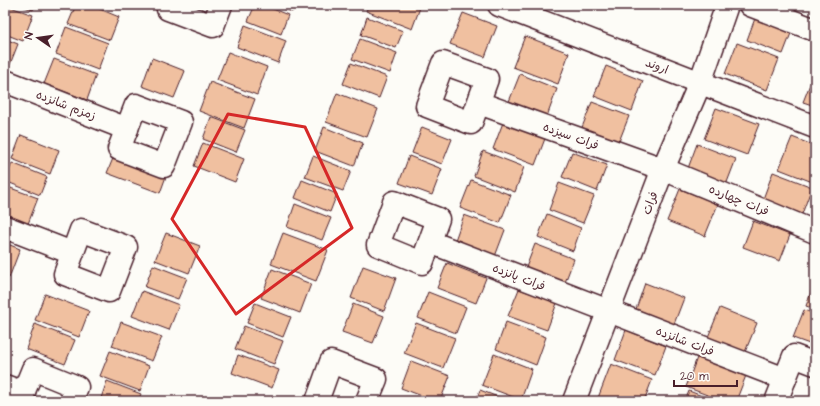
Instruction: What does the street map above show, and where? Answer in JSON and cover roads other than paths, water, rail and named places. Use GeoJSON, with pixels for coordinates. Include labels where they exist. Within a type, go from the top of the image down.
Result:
{"type":"FeatureCollection","features":[{"type":"Feature","properties":{"kind":"street"},"geometry":{"type":"LineString","coordinates":[[170,5],[168,10],[213,26],[221,5]]}},
{"type":"Feature","properties":{"kind":"street","name":"اروند"},"geometry":{"type":"LineString","coordinates":[[499,5],[815,127]]}},
{"type":"Feature","properties":{"kind":"street","name":"فرات"},"geometry":{"type":"LineString","coordinates":[[574,401],[663,169],[700,83],[727,5]]}},
{"type":"Feature","properties":{"kind":"street"},"geometry":{"type":"LineString","coordinates":[[750,5],[815,30]]}},
{"type":"Feature","properties":{"kind":"street","name":"زمزم شانزده"},"geometry":{"type":"LineString","coordinates":[[5,81],[127,128]]}},
{"type":"Feature","properties":{"kind":"street","name":"فرات سیزده"},"geometry":{"type":"LineString","coordinates":[[479,103],[663,169]]}},
{"type":"Feature","properties":{"kind":"street","name":"فرات چهارده"},"geometry":{"type":"LineString","coordinates":[[663,169],[815,232]]}},
{"type":"Feature","properties":{"kind":"street"},"geometry":{"type":"LineString","coordinates":[[5,227],[72,253]]}},
{"type":"Feature","properties":{"kind":"street","name":"فرات پانزده"},"geometry":{"type":"LineString","coordinates":[[430,242],[609,311]]}},
{"type":"Feature","properties":{"kind":"street","name":"فرات شانزده"},"geometry":{"type":"LineString","coordinates":[[609,311],[785,379]]}},
{"type":"Feature","properties":{"kind":"street"},"geometry":{"type":"LineString","coordinates":[[781,401],[777,399],[794,356],[815,364]]}},
{"type":"Feature","properties":{"kind":"street"},"geometry":{"type":"LineString","coordinates":[[317,401],[331,362],[376,379],[367,401]]}},
{"type":"Feature","properties":{"kind":"street"},"geometry":{"type":"LineString","coordinates":[[16,393],[33,369],[77,387],[71,401]]}}]}
